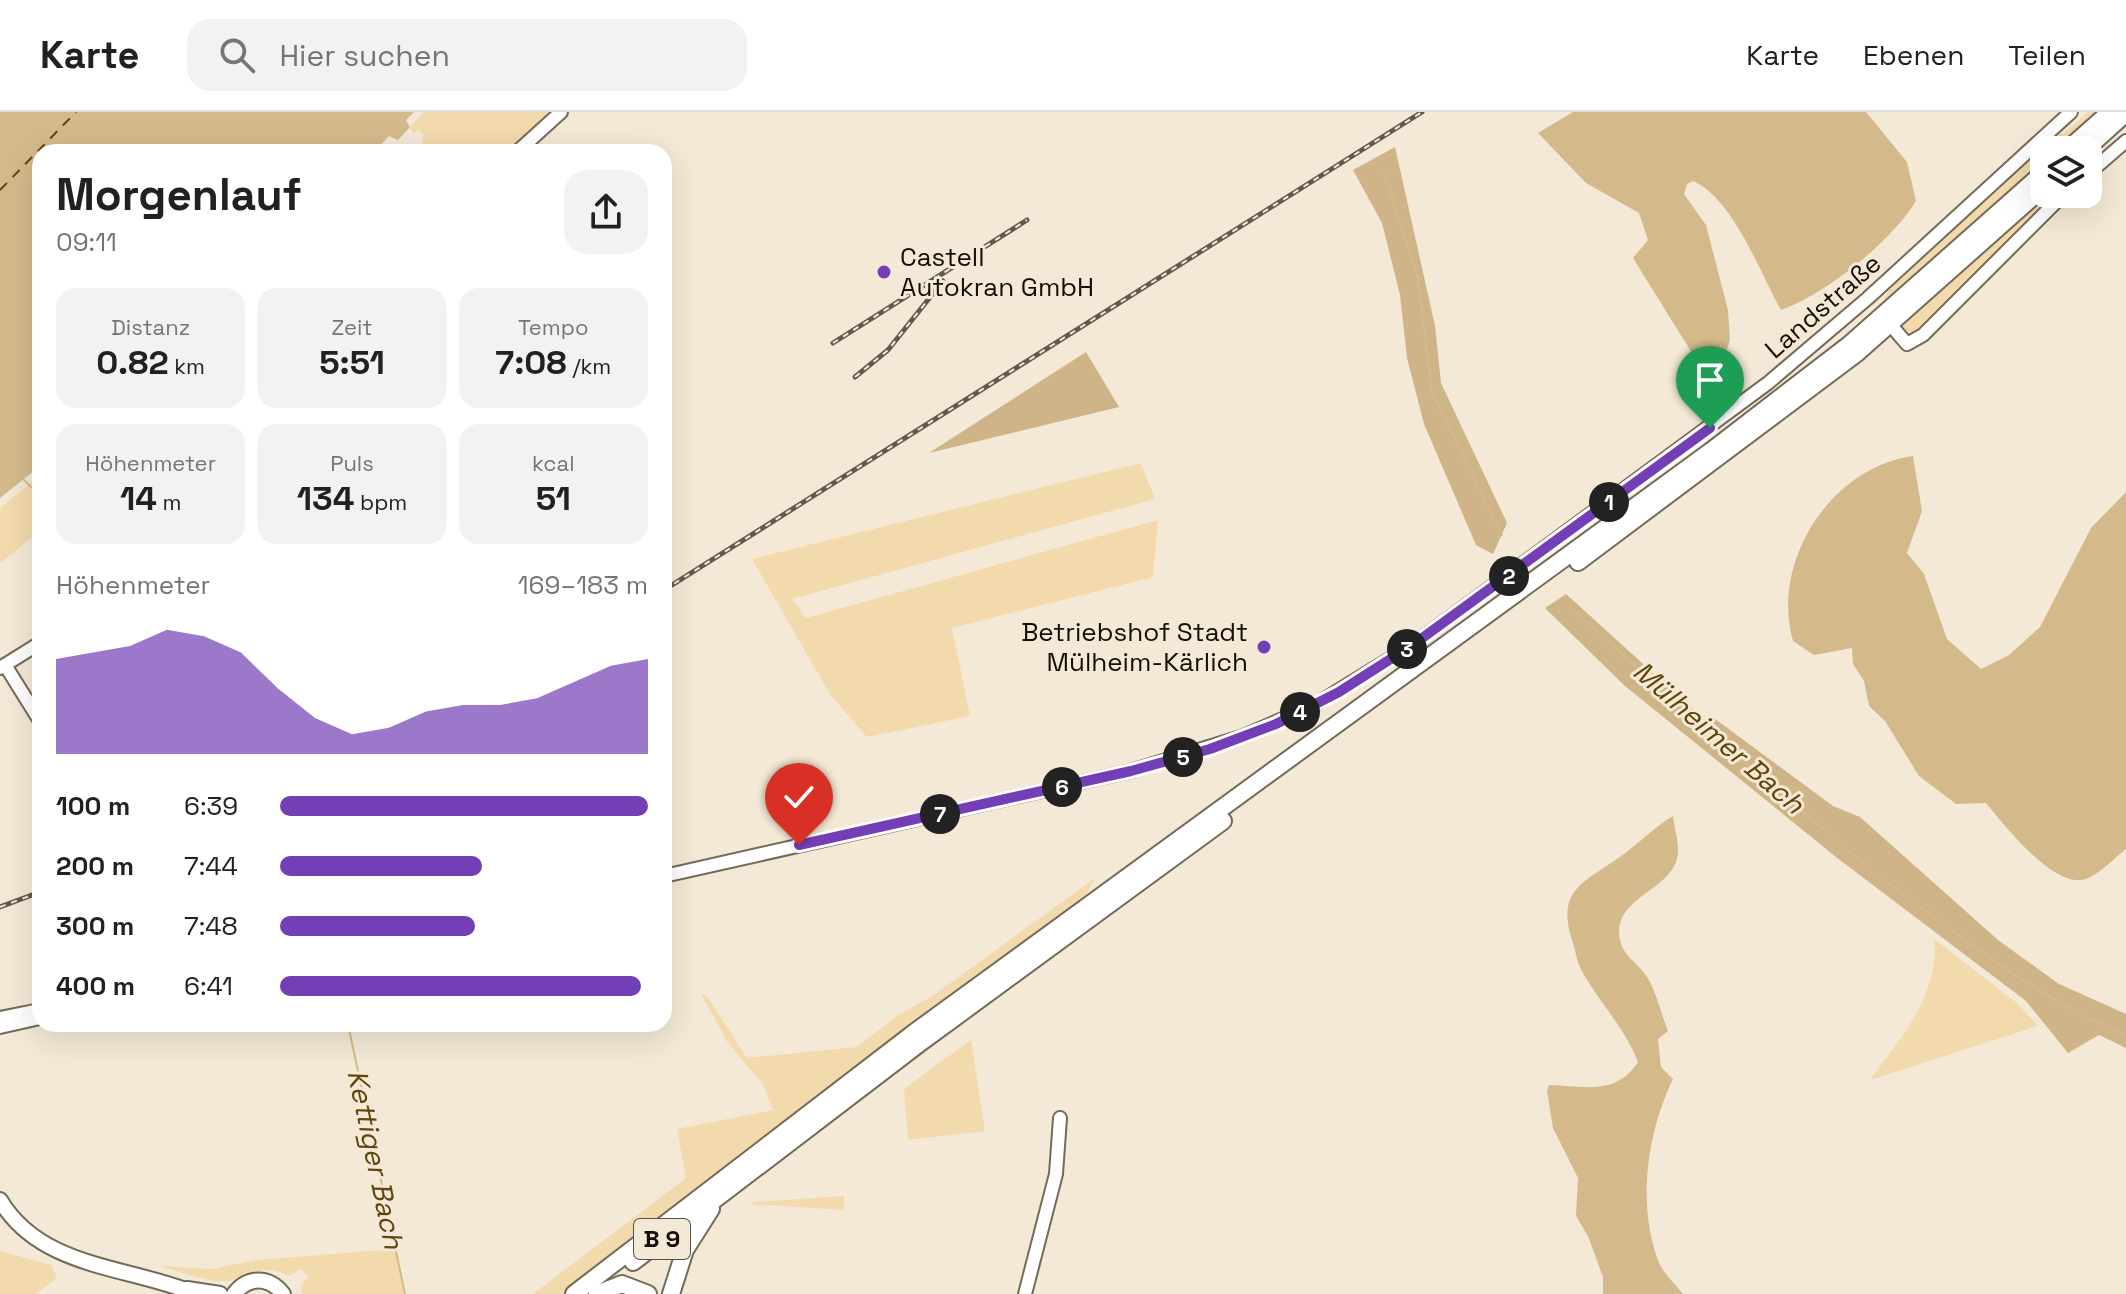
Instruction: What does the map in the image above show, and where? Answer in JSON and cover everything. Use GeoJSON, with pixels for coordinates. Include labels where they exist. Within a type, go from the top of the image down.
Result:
{"type":"FeatureCollection","features":[{"type":"Feature","properties":{"kind":"highway"},"geometry":{"type":"LineString","coordinates":[[2083,136],[2110,112]]}},
{"type":"Feature","properties":{"kind":"highway"},"geometry":{"type":"LineString","coordinates":[[2101,136],[2126,113]]}},
{"type":"Feature","properties":{"kind":"highway","name":"B 9"},"geometry":{"type":"LineString","coordinates":[[574,1294],[915,1032],[1723,441],[1850,344],[2030,184]]}},
{"type":"Feature","properties":{"kind":"highway","name":"B 9"},"geometry":{"type":"LineString","coordinates":[[594,1294],[822,1117],[1718,460],[1857,353],[2030,199]]}},
{"type":"Feature","properties":{"kind":"highway","name":"B 9"},"geometry":{"type":"LineString","coordinates":[[671,1294],[690,1239],[732,1185]]}},
{"type":"Feature","properties":{"kind":"highway","name":"B 9"},"geometry":{"type":"LineString","coordinates":[[594,1294],[622,1284],[648,1294]]}},
{"type":"Feature","properties":{"kind":"main road"},"geometry":{"type":"LineString","coordinates":[[0,1200],[16,1223],[49,1248],[189,1291],[230,1293],[244,1284],[261,1280],[272,1283],[283,1294]]}},
{"type":"Feature","properties":{"kind":"street"},"geometry":{"type":"LineString","coordinates":[[526,144],[561,112]]}},
{"type":"Feature","properties":{"kind":"street","name":"Landstraße"},"geometry":{"type":"LineString","coordinates":[[672,874],[1131,771],[1210,749],[1289,718],[1387,663],[1710,428],[1868,298],[2071,112]]}},
{"type":"Feature","properties":{"kind":"street"},"geometry":{"type":"LineString","coordinates":[[2102,162],[2126,141]]}},
{"type":"Feature","properties":{"kind":"street"},"geometry":{"type":"LineString","coordinates":[[1895,330],[1910,344],[1923,335],[2050,208]]}},
{"type":"Feature","properties":{"kind":"street"},"geometry":{"type":"LineString","coordinates":[[1868,298],[1880,312]]}},
{"type":"Feature","properties":{"kind":"street"},"geometry":{"type":"LineString","coordinates":[[32,648],[3,667],[32,709]]}},
{"type":"Feature","properties":{"kind":"street"},"geometry":{"type":"LineString","coordinates":[[0,1018],[32,1012]]}},
{"type":"Feature","properties":{"kind":"street"},"geometry":{"type":"LineString","coordinates":[[0,1027],[32,1020]]}},
{"type":"Feature","properties":{"kind":"street"},"geometry":{"type":"LineString","coordinates":[[1025,1294],[1056,1174],[1060,1118]]}},
{"type":"Feature","properties":{"kind":"shaded area"},"geometry":{"type":"Polygon","coordinates":[[[0,112],[414,112],[406,120],[410,127],[398,140],[389,136],[382,144],[32,144],[32,472],[0,498],[0,112]]]}},
{"type":"Feature","properties":{"kind":"shaded area"},"geometry":{"type":"Polygon","coordinates":[[[424,112],[551,112],[516,144],[423,144],[424,135],[418,130],[414,133],[410,127],[424,112]]]}},
{"type":"Feature","properties":{"kind":"shaded area"},"geometry":{"type":"Polygon","coordinates":[[[1573,112],[1866,112],[1907,162],[1916,201],[1891,233],[1856,265],[1818,292],[1781,310],[1744,238],[1721,203],[1693,181],[1687,184],[1684,194],[1706,225],[1728,310],[1730,340],[1724,358],[1700,366],[1633,258],[1648,240],[1639,213],[1586,183],[1538,133],[1573,112]]]}},
{"type":"Feature","properties":{"kind":"shaded area"},"geometry":{"type":"Polygon","coordinates":[[[2088,112],[2099,112],[2072,136],[2056,136],[2064,134],[2088,112]]]}},
{"type":"Feature","properties":{"kind":"shaded area"},"geometry":{"type":"Polygon","coordinates":[[[1395,147],[1435,326],[1441,383],[1507,523],[1493,554],[1476,545],[1424,424],[1407,358],[1400,295],[1382,223],[1353,170],[1395,147]]]}},
{"type":"Feature","properties":{"kind":"shaded area"},"geometry":{"type":"Polygon","coordinates":[[[2030,160],[2030,175],[1886,307],[1884,298],[2030,160]]]}},
{"type":"Feature","properties":{"kind":"shaded area"},"geometry":{"type":"Polygon","coordinates":[[[2033,208],[2040,208],[1913,333],[1899,329],[2033,208]]]}},
{"type":"Feature","properties":{"kind":"shaded area"},"geometry":{"type":"Polygon","coordinates":[[[1086,352],[1119,407],[929,453],[1086,352]]]}},
{"type":"Feature","properties":{"kind":"shaded area"},"geometry":{"type":"Polygon","coordinates":[[[1913,456],[1922,511],[1907,553],[1924,574],[1947,639],[1981,669],[2009,655],[2040,627],[2091,528],[2126,492],[2126,849],[2091,877],[2074,880],[2060,875],[2045,866],[2017,840],[1986,803],[1956,804],[1919,776],[1885,721],[1869,706],[1864,681],[1853,664],[1852,648],[1814,655],[1793,641],[1788,611],[1791,580],[1799,551],[1814,523],[1833,499],[1856,478],[1883,464],[1913,456]]]}},
{"type":"Feature","properties":{"kind":"shaded area"},"geometry":{"type":"Polygon","coordinates":[[[1141,463],[1155,499],[792,599],[806,618],[1158,520],[1153,577],[952,628],[970,716],[867,737],[831,696],[752,559],[1141,463]]]}},
{"type":"Feature","properties":{"kind":"shaded area"},"geometry":{"type":"Polygon","coordinates":[[[32,482],[32,537],[0,563],[0,508],[32,482]]]}},
{"type":"Feature","properties":{"kind":"shaded area"},"geometry":{"type":"Polygon","coordinates":[[[1566,594],[1706,721],[1711,716],[1833,806],[1860,817],[1998,940],[2059,984],[2126,1014],[2126,1048],[2099,1035],[2068,1053],[2026,1001],[1836,857],[1625,686],[1545,608],[1566,594]]]}},
{"type":"Feature","properties":{"kind":"shaded area"},"geometry":{"type":"Polygon","coordinates":[[[1673,816],[1678,848],[1674,866],[1625,913],[1620,925],[1620,940],[1627,954],[1649,980],[1668,1031],[1658,1039],[1661,1067],[1673,1079],[1651,1146],[1648,1219],[1660,1265],[1683,1294],[1603,1294],[1603,1277],[1588,1236],[1576,1216],[1578,1178],[1553,1128],[1547,1091],[1549,1085],[1598,1087],[1609,1084],[1620,1080],[1638,1062],[1627,1039],[1581,969],[1568,925],[1568,910],[1577,888],[1673,816]]]}},
{"type":"Feature","properties":{"kind":"shaded area"},"geometry":{"type":"Polygon","coordinates":[[[1095,878],[1086,895],[844,1075],[562,1294],[533,1294],[686,1178],[677,1129],[773,1110],[763,1084],[728,1043],[700,992],[709,999],[747,1058],[857,1047],[1095,878]]]}},
{"type":"Feature","properties":{"kind":"shaded area"},"geometry":{"type":"Polygon","coordinates":[[[1934,939],[2017,1003],[2038,1026],[1870,1080],[1905,1031],[1925,996],[1934,959],[1934,939]]]}},
{"type":"Feature","properties":{"kind":"shaded area"},"geometry":{"type":"Polygon","coordinates":[[[971,1040],[985,1131],[908,1140],[904,1089],[971,1040]]]}},
{"type":"Feature","properties":{"kind":"shaded area"},"geometry":{"type":"Polygon","coordinates":[[[844,1196],[844,1210],[750,1204],[755,1202],[844,1196]]]}},
{"type":"Feature","properties":{"kind":"shaded area"},"geometry":{"type":"Polygon","coordinates":[[[396,1249],[405,1294],[302,1294],[301,1285],[308,1277],[301,1269],[289,1276],[264,1270],[220,1281],[159,1266],[213,1269],[256,1260],[396,1249]]]}},
{"type":"Feature","properties":{"kind":"shaded area"},"geometry":{"type":"Polygon","coordinates":[[[0,1251],[51,1265],[57,1278],[36,1294],[0,1294],[0,1251]]]}},
{"type":"Feature","properties":{"kind":"waterway","name":"Mülheimer Bach"},"geometry":{"type":"LineString","coordinates":[[1384,172],[1417,272],[1432,392],[1502,535]]}},
{"type":"Feature","properties":{"kind":"waterway","name":"Kettiger Bach"},"geometry":{"type":"LineString","coordinates":[[24,480],[31,487]]}},
{"type":"Feature","properties":{"kind":"waterway","name":"Mülheimer Bach"},"geometry":{"type":"LineString","coordinates":[[1570,607],[1709,732],[1869,868]]}},
{"type":"Feature","properties":{"kind":"waterway","name":"Mülheimer Bach"},"geometry":{"type":"LineString","coordinates":[[1875,873],[2027,983],[2092,1020],[2126,1035]]}},
{"type":"Feature","properties":{"kind":"waterway","name":"Kettiger Bach"},"geometry":{"type":"LineString","coordinates":[[350,1032],[405,1294]]}},
{"type":"Feature","properties":{"kind":"ferry route"},"geometry":{"type":"LineString","coordinates":[[45,144],[76,112]]}},
{"type":"Feature","properties":{"kind":"ferry route"},"geometry":{"type":"LineString","coordinates":[[0,190],[32,157]]}},
{"type":"Feature","properties":{"kind":"railway"},"geometry":{"type":"LineString","coordinates":[[672,585],[1422,112]]}},
{"type":"Feature","properties":{"kind":"railway"},"geometry":{"type":"LineString","coordinates":[[833,343],[1027,220]]}},
{"type":"Feature","properties":{"kind":"railway"},"geometry":{"type":"LineString","coordinates":[[855,377],[888,350],[943,281]]}},
{"type":"Feature","properties":{"kind":"railway"},"geometry":{"type":"LineString","coordinates":[[0,907],[32,895]]}},
{"type":"Feature","properties":{"kind":"place","name":"Castell Autokran GmbH"},"geometry":{"type":"Point","coordinates":[884,272]}},
{"type":"Feature","properties":{"kind":"place","name":"Betriebshof Stadt Mülheim-Kärlich"},"geometry":{"type":"Point","coordinates":[1264,647]}},
{"type":"Feature","properties":{"kind":"route"},"geometry":{"type":"LineString","coordinates":[[799,845],[1131,771],[1210,749],[1276,724],[1387,663],[1710,428]]}}]}
